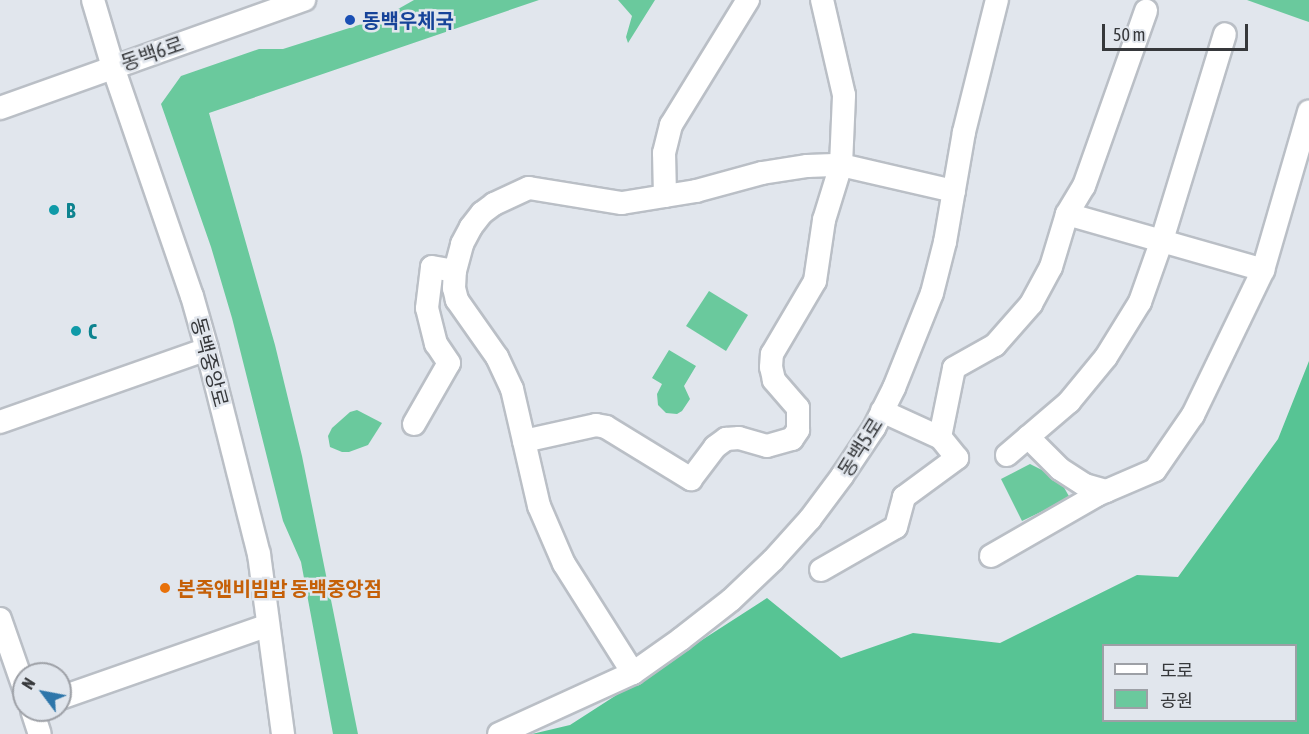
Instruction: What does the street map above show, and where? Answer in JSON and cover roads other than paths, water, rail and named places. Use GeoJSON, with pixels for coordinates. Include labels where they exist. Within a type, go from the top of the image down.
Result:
{"type":"FeatureCollection","features":[{"type":"Feature","properties":{"kind":"street","name":"동백중앙로"},"geometry":{"type":"LineString","coordinates":[[93,0],[113,67],[192,296],[207,349],[259,554],[283,734]]}},
{"type":"Feature","properties":{"kind":"street","name":"동백6로"},"geometry":{"type":"LineString","coordinates":[[0,108],[304,0]]}},
{"type":"Feature","properties":{"kind":"street"},"geometry":{"type":"LineString","coordinates":[[665,196],[664,153],[671,125],[748,0]]}},
{"type":"Feature","properties":{"kind":"street"},"geometry":{"type":"LineString","coordinates":[[524,441],[596,425],[606,427],[691,479],[715,447],[726,439],[739,438],[767,446],[792,439],[798,430],[798,408],[774,380],[771,367],[772,354],[815,280],[824,220],[841,165],[844,95],[822,0]]}},
{"type":"Feature","properties":{"kind":"street","name":"동백5로"},"geometry":{"type":"LineString","coordinates":[[499,734],[633,674],[730,600],[773,560],[810,519],[842,476],[882,411],[915,339],[932,293],[964,132],[997,0]]}},
{"type":"Feature","properties":{"kind":"street"},"geometry":{"type":"LineString","coordinates":[[940,438],[954,368],[994,345],[1031,304],[1051,267],[1066,214],[1084,186],[1146,11]]}},
{"type":"Feature","properties":{"kind":"street"},"geometry":{"type":"LineString","coordinates":[[1007,455],[1069,402],[1106,357],[1140,302],[1162,240],[1225,34]]}},
{"type":"Feature","properties":{"kind":"street"},"geometry":{"type":"LineString","coordinates":[[991,556],[1106,491],[1155,470],[1193,414],[1263,270],[1309,112]]}},
{"type":"Feature","properties":{"kind":"street"},"geometry":{"type":"LineString","coordinates":[[633,674],[564,564],[539,506],[506,373],[498,357],[457,300],[454,288],[455,272],[462,244],[471,227],[482,213],[510,194],[528,188],[622,203],[696,191],[773,171],[841,165],[954,191]]}},
{"type":"Feature","properties":{"kind":"street"},"geometry":{"type":"LineString","coordinates":[[1066,214],[1263,270]]}},
{"type":"Feature","properties":{"kind":"street"},"geometry":{"type":"LineString","coordinates":[[414,423],[449,363],[436,344],[427,308],[432,267],[455,272]]}},
{"type":"Feature","properties":{"kind":"street"},"geometry":{"type":"LineString","coordinates":[[0,422],[207,349]]}},
{"type":"Feature","properties":{"kind":"street"},"geometry":{"type":"LineString","coordinates":[[821,570],[896,527],[904,497],[957,458],[940,438],[882,411]]}},
{"type":"Feature","properties":{"kind":"street"},"geometry":{"type":"LineString","coordinates":[[1028,437],[1060,469],[1085,485],[1106,491]]}},
{"type":"Feature","properties":{"kind":"street"},"geometry":{"type":"LineString","coordinates":[[0,619],[15,662]]}},
{"type":"Feature","properties":{"kind":"street"},"geometry":{"type":"LineString","coordinates":[[72,694],[268,625]]}},
{"type":"Feature","properties":{"kind":"place","name":"동백우체국"},"geometry":{"type":"Point","coordinates":[350,20]}},
{"type":"Feature","properties":{"kind":"place","name":"B"},"geometry":{"type":"Point","coordinates":[54,210]}},
{"type":"Feature","properties":{"kind":"place","name":"C"},"geometry":{"type":"Point","coordinates":[76,331]}},
{"type":"Feature","properties":{"kind":"place","name":"본죽앤비빔밥 동백중앙점"},"geometry":{"type":"Point","coordinates":[165,588]}}]}
